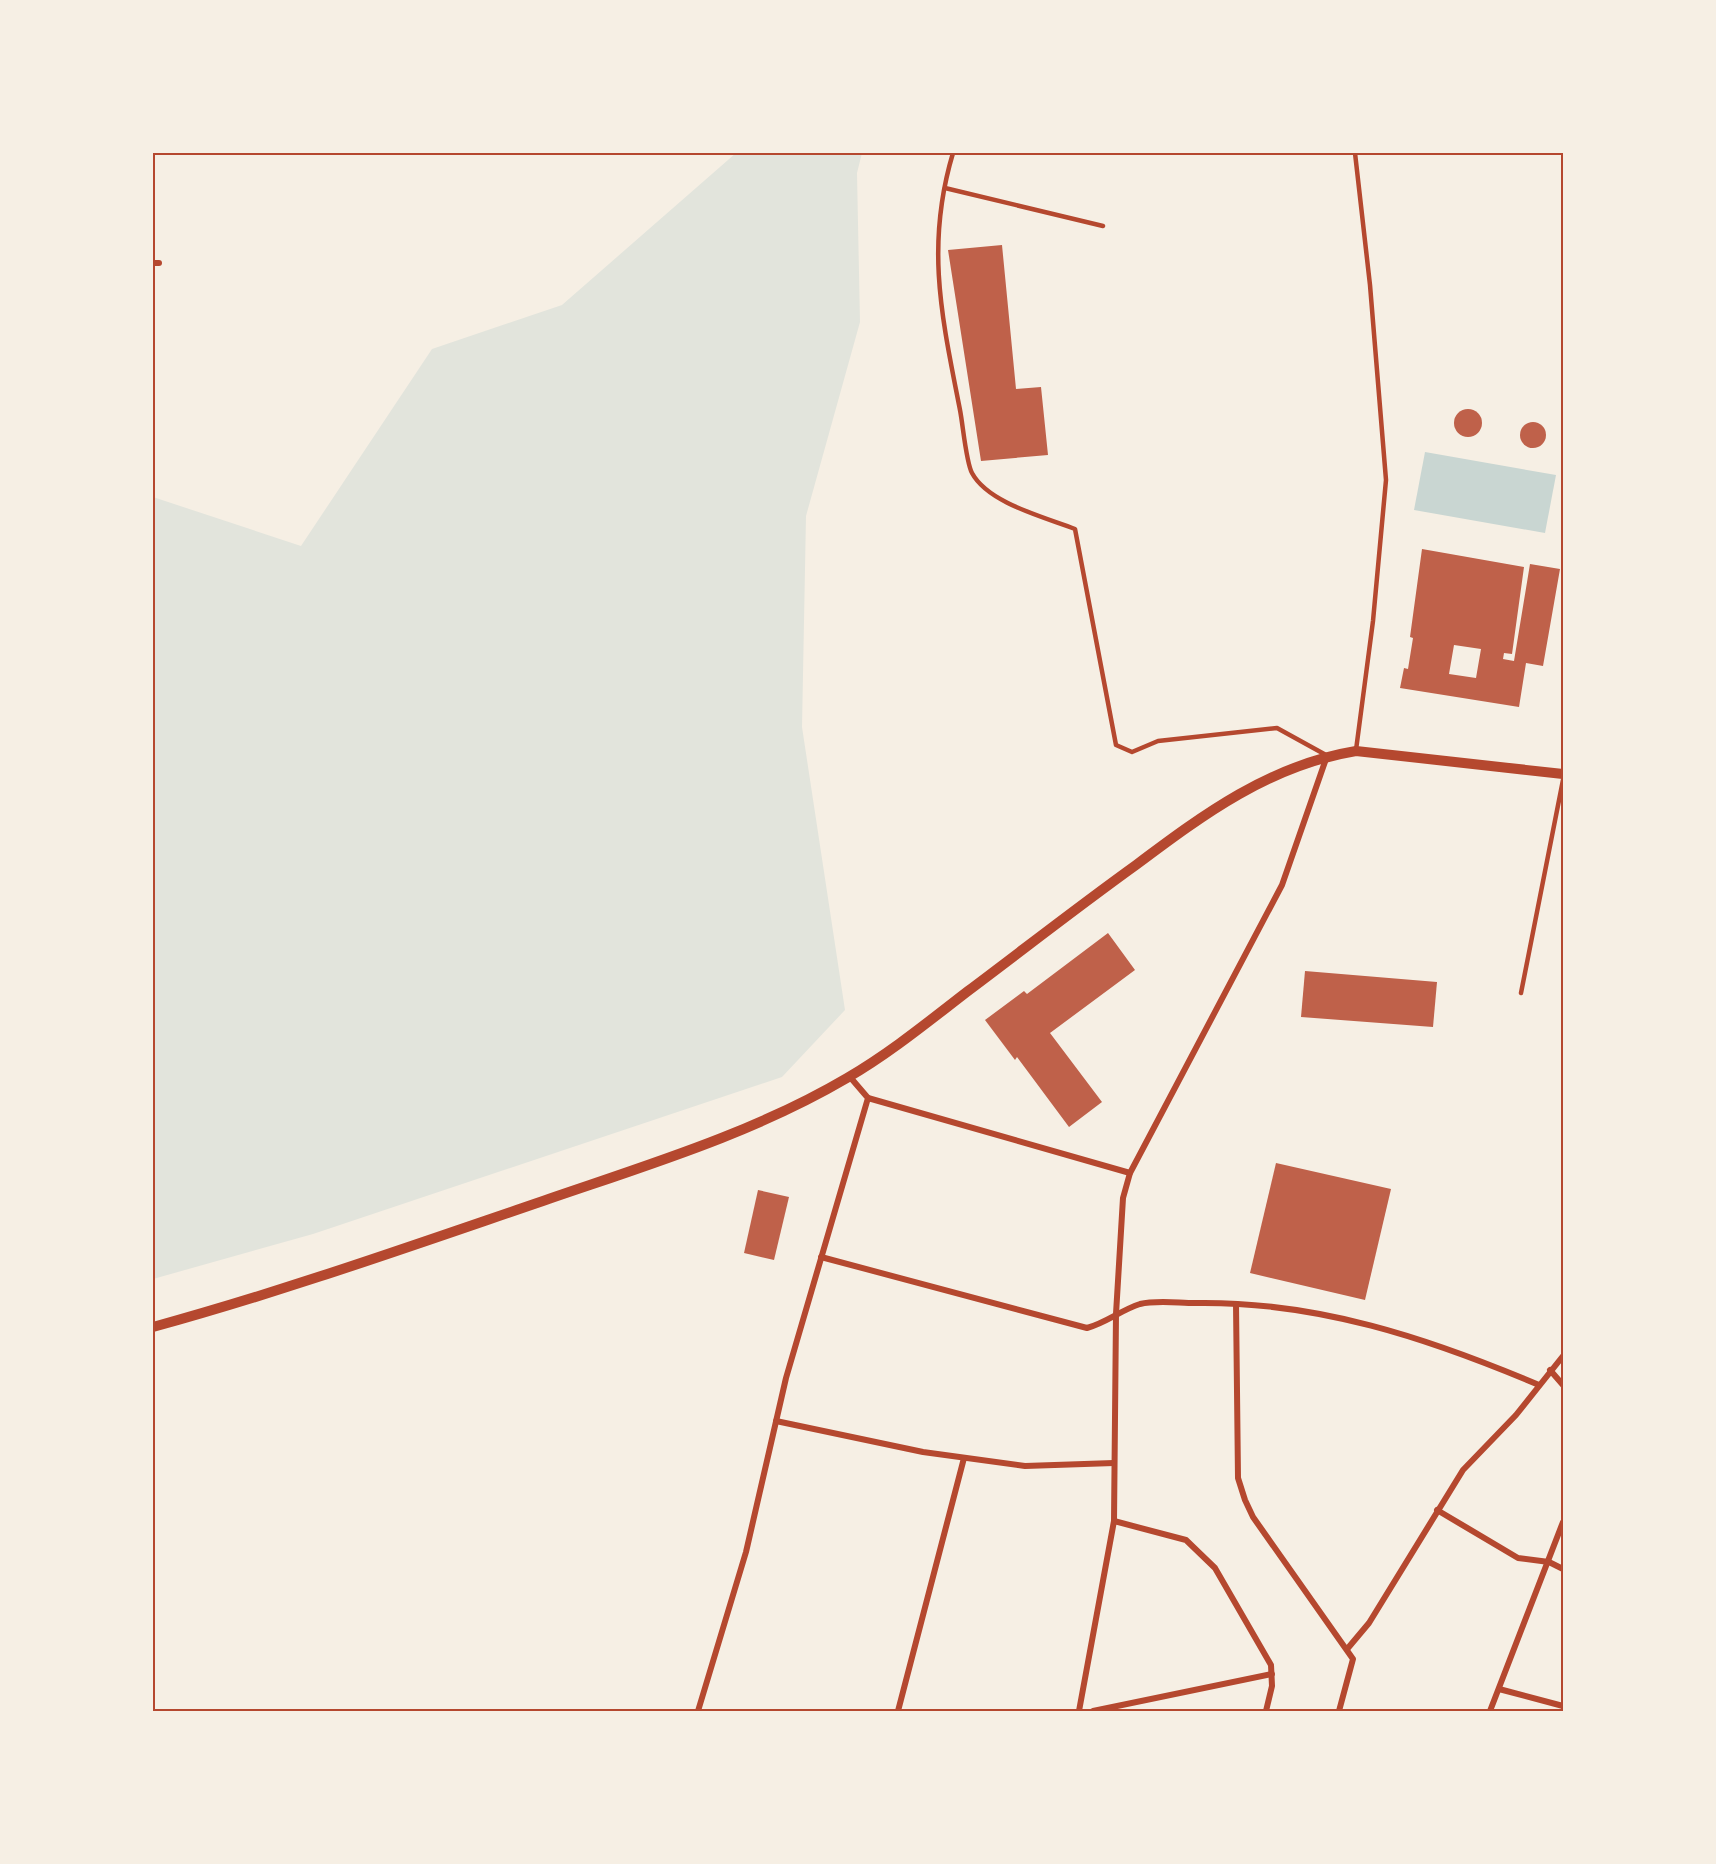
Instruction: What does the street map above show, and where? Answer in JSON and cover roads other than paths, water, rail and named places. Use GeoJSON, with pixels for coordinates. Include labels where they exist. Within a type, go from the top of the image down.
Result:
{"type":"FeatureCollection","features":[{"type":"Feature","properties":{"kind":"street"},"geometry":{"type":"LineString","coordinates":[[153,1327],[234,1305],[687,1151],[816,1096],[850,1077],[893,1048],[1072,912],[1228,800],[1288,769],[1328,756],[1356,752],[1563,774]]}},
{"type":"Feature","properties":{"kind":"street"},"geometry":{"type":"LineString","coordinates":[[1079,1711],[1114,1521],[1116,1314],[1123,1198],[1130,1173],[1282,885],[1328,756]]}},
{"type":"Feature","properties":{"kind":"street"},"geometry":{"type":"LineString","coordinates":[[850,1077],[868,1098],[1130,1173]]}},
{"type":"Feature","properties":{"kind":"street"},"geometry":{"type":"LineString","coordinates":[[698,1711],[746,1552],[777,1421],[821,1257],[868,1098]]}},
{"type":"Feature","properties":{"kind":"street"},"geometry":{"type":"LineString","coordinates":[[821,1257],[1087,1328],[1102,1324],[1116,1314],[1142,1303],[1236,1304],[1311,1310],[1375,1325],[1443,1347],[1539,1385]]}},
{"type":"Feature","properties":{"kind":"street"},"geometry":{"type":"LineString","coordinates":[[1236,1304],[1238,1478],[1253,1517],[1353,1659],[1339,1711]]}},
{"type":"Feature","properties":{"kind":"street"},"geometry":{"type":"LineString","coordinates":[[1347,1648],[1369,1623],[1463,1470],[1516,1415],[1563,1356]]}},
{"type":"Feature","properties":{"kind":"street"},"geometry":{"type":"LineString","coordinates":[[1550,1370],[1563,1385]]}},
{"type":"Feature","properties":{"kind":"street"},"geometry":{"type":"LineString","coordinates":[[777,1421],[923,1452],[1025,1466],[1114,1463]]}},
{"type":"Feature","properties":{"kind":"street"},"geometry":{"type":"LineString","coordinates":[[898,1711],[964,1458]]}},
{"type":"Feature","properties":{"kind":"street"},"geometry":{"type":"LineString","coordinates":[[1437,1510],[1518,1558],[1549,1562],[1563,1569]]}},
{"type":"Feature","properties":{"kind":"street"},"geometry":{"type":"LineString","coordinates":[[1114,1521],[1186,1540],[1202,1552],[1215,1568],[1271,1665],[1272,1686],[1266,1711]]}},
{"type":"Feature","properties":{"kind":"street"},"geometry":{"type":"LineString","coordinates":[[1490,1711],[1563,1522]]}},
{"type":"Feature","properties":{"kind":"street"},"geometry":{"type":"LineString","coordinates":[[1093,1711],[1272,1674]]}},
{"type":"Feature","properties":{"kind":"street"},"geometry":{"type":"LineString","coordinates":[[1499,1689],[1563,1706]]}},
{"type":"Feature","properties":{"kind":"lane"},"geometry":{"type":"LineString","coordinates":[[953,153],[937,241],[940,308],[972,473],[996,498],[1075,529],[1116,745],[1132,752],[1158,741],[1277,728],[1328,756]]}},
{"type":"Feature","properties":{"kind":"lane"},"geometry":{"type":"LineString","coordinates":[[1355,153],[1372,308],[1386,480],[1373,621],[1356,752]]}},
{"type":"Feature","properties":{"kind":"lane"},"geometry":{"type":"LineString","coordinates":[[945,188],[1103,226]]}},
{"type":"Feature","properties":{"kind":"lane"},"geometry":{"type":"LineString","coordinates":[[1521,993],[1563,780]]}}]}
